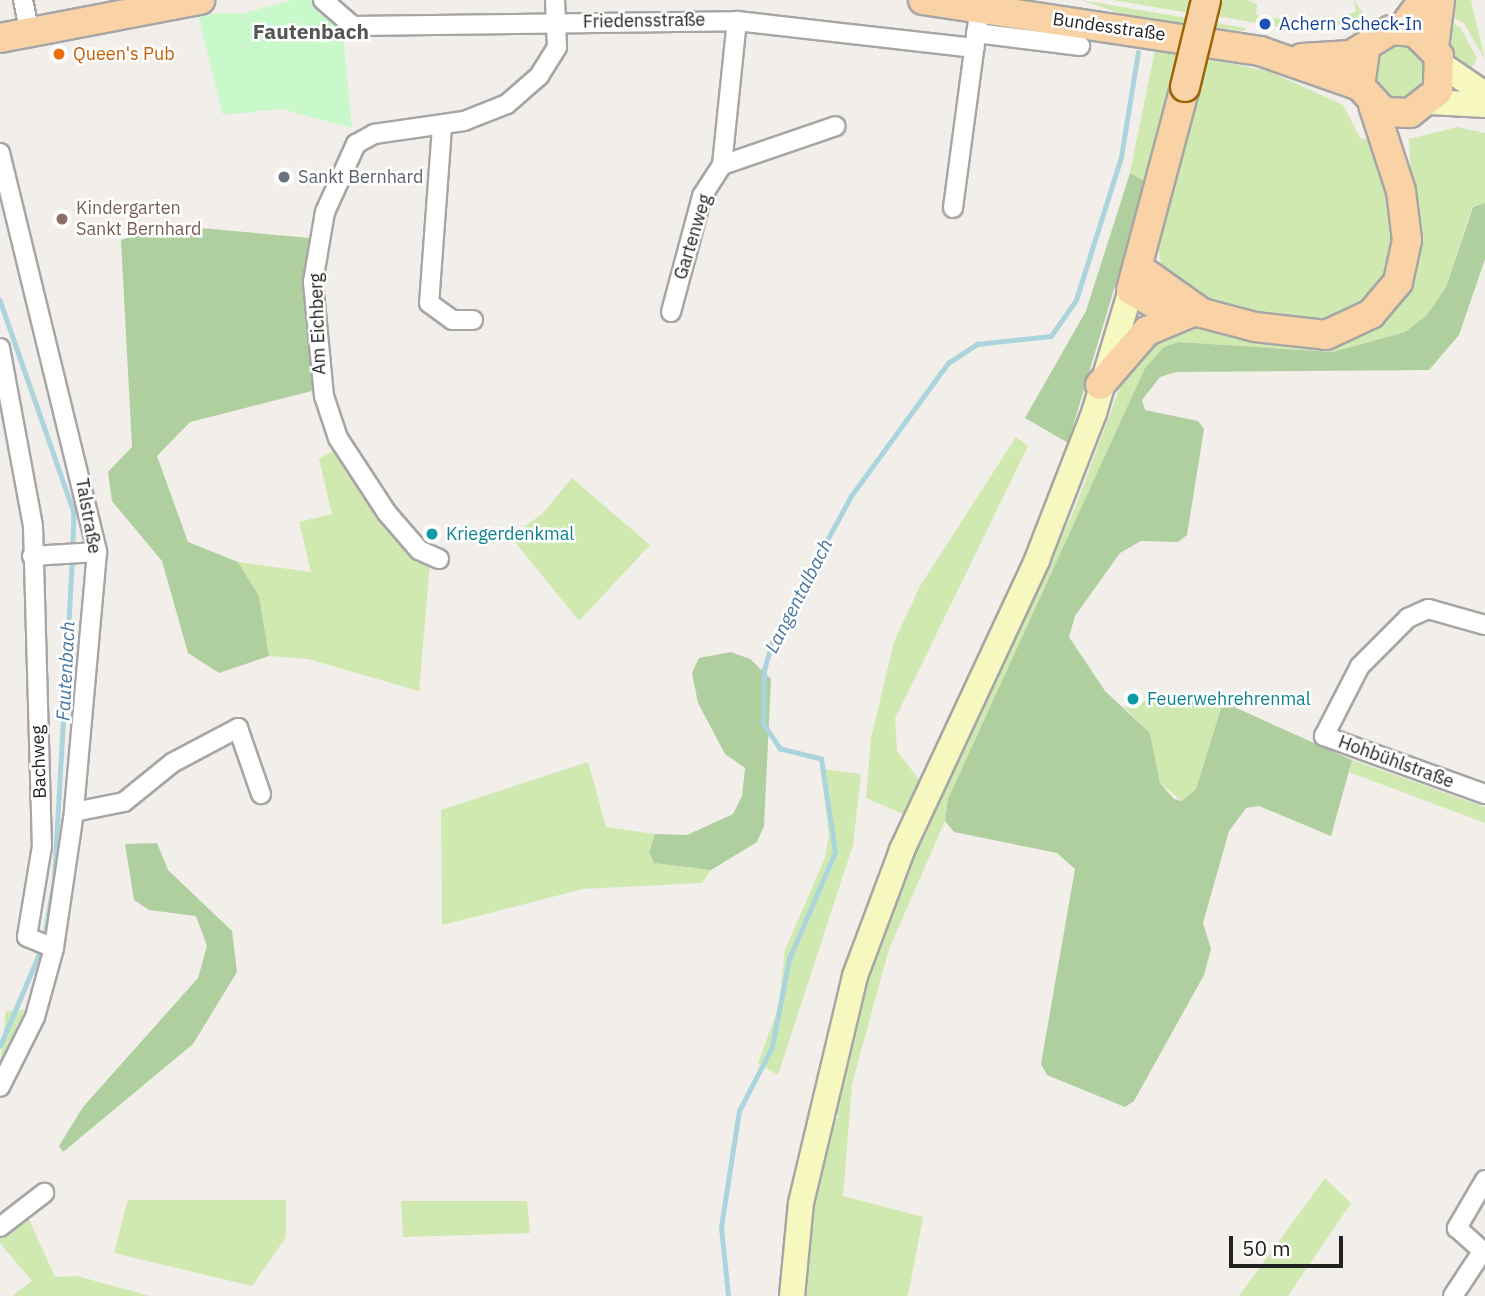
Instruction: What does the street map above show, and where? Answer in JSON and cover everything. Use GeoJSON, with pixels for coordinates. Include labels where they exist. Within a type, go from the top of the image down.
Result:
{"type":"FeatureCollection","features":[{"type":"Feature","properties":{"kind":"main road"},"geometry":{"type":"LineString","coordinates":[[0,38],[200,0]]}},
{"type":"Feature","properties":{"kind":"main road"},"geometry":{"type":"LineString","coordinates":[[1029,0],[1052,20]]}},
{"type":"Feature","properties":{"kind":"main road"},"geometry":{"type":"LineString","coordinates":[[792,1296],[801,1203],[855,975],[902,850],[1037,560],[1100,385],[1134,279],[1206,0]]}},
{"type":"Feature","properties":{"kind":"main road"},"geometry":{"type":"LineString","coordinates":[[1294,58],[1364,49],[1381,34],[1402,30],[1423,0]]}},
{"type":"Feature","properties":{"kind":"main road"},"geometry":{"type":"LineString","coordinates":[[1134,279],[1189,314],[1308,336],[1355,325],[1391,294],[1403,271],[1401,191],[1421,108],[1438,56],[1440,0]]}},
{"type":"Feature","properties":{"kind":"main road","name":"Bundesstraße"},"geometry":{"type":"LineString","coordinates":[[941,1],[978,22],[1052,20],[1294,58]]}},
{"type":"Feature","properties":{"kind":"main road"},"geometry":{"type":"LineString","coordinates":[[1402,30],[1485,94]]}},
{"type":"Feature","properties":{"kind":"main road"},"geometry":{"type":"LineString","coordinates":[[1364,49],[1367,95],[1401,191]]}},
{"type":"Feature","properties":{"kind":"main road"},"geometry":{"type":"LineString","coordinates":[[1294,58],[1367,95],[1421,108],[1485,105]]}},
{"type":"Feature","properties":{"kind":"main road"},"geometry":{"type":"LineString","coordinates":[[1100,385],[1147,331],[1189,314]]}},
{"type":"Feature","properties":{"kind":"street"},"geometry":{"type":"LineString","coordinates":[[23,0],[30,32]]}},
{"type":"Feature","properties":{"kind":"street","name":"Friedensstraße"},"geometry":{"type":"LineString","coordinates":[[323,0],[353,26],[737,21],[978,22],[1080,46]]}},
{"type":"Feature","properties":{"kind":"street","name":"Am Eichberg"},"geometry":{"type":"LineString","coordinates":[[439,559],[419,550],[387,513],[338,438],[318,377],[313,282],[331,186],[349,151],[374,134],[442,127],[507,104],[539,76],[557,47],[555,0]]}},
{"type":"Feature","properties":{"kind":"street","name":"Gartenweg"},"geometry":{"type":"LineString","coordinates":[[671,312],[702,196],[722,165],[737,21]]}},
{"type":"Feature","properties":{"kind":"street"},"geometry":{"type":"LineString","coordinates":[[953,208],[978,22]]}},
{"type":"Feature","properties":{"kind":"street"},"geometry":{"type":"LineString","coordinates":[[722,165],[836,126]]}},
{"type":"Feature","properties":{"kind":"street"},"geometry":{"type":"LineString","coordinates":[[442,127],[429,303],[452,320],[473,320]]}},
{"type":"Feature","properties":{"kind":"street","name":"Talstraße"},"geometry":{"type":"LineString","coordinates":[[0,153],[97,552],[74,812],[54,948],[36,1017],[0,1087]]}},
{"type":"Feature","properties":{"kind":"street","name":"Bachweg"},"geometry":{"type":"LineString","coordinates":[[0,348],[33,526],[42,846],[27,937],[54,948]]}},
{"type":"Feature","properties":{"kind":"street"},"geometry":{"type":"LineString","coordinates":[[32,556],[59,552],[97,552]]}},
{"type":"Feature","properties":{"kind":"street","name":"Hohbühlstraße"},"geometry":{"type":"LineString","coordinates":[[1485,625],[1428,609],[1408,618],[1360,666],[1324,736],[1485,794]]}},
{"type":"Feature","properties":{"kind":"street"},"geometry":{"type":"LineString","coordinates":[[74,812],[124,802],[172,763],[238,728],[261,794]]}},
{"type":"Feature","properties":{"kind":"street"},"geometry":{"type":"LineString","coordinates":[[1453,1296],[1484,1252],[1457,1228],[1485,1180]]}},
{"type":"Feature","properties":{"kind":"street"},"geometry":{"type":"LineString","coordinates":[[0,1227],[44,1194]]}},
{"type":"Feature","properties":{"kind":"green space"},"geometry":{"type":"Polygon","coordinates":[[[291,0],[317,0],[342,27],[352,128],[282,109],[223,115],[198,14],[245,13],[291,0]]]}},
{"type":"Feature","properties":{"kind":"green space"},"geometry":{"type":"Polygon","coordinates":[[[1081,0],[1245,28],[1245,31],[1143,21],[1081,0]]]}},
{"type":"Feature","properties":{"kind":"green space"},"geometry":{"type":"Polygon","coordinates":[[[1113,0],[1193,0],[1190,13],[1113,0]]]}},
{"type":"Feature","properties":{"kind":"green space"},"geometry":{"type":"Polygon","coordinates":[[[1219,0],[1247,0],[1257,4],[1256,15],[1322,26],[1324,15],[1331,24],[1356,11],[1354,0],[1364,15],[1324,30],[1291,29],[1216,16],[1219,0]]]}},
{"type":"Feature","properties":{"kind":"green space"},"geometry":{"type":"Polygon","coordinates":[[[1448,0],[1471,0],[1485,60],[1464,23],[1446,14],[1448,0]]]}},
{"type":"Feature","properties":{"kind":"green space"},"geometry":{"type":"Polygon","coordinates":[[[1445,20],[1460,27],[1477,58],[1468,75],[1446,48],[1445,20]]]}},
{"type":"Feature","properties":{"kind":"green space"},"geometry":{"type":"Polygon","coordinates":[[[1387,42],[1420,45],[1432,84],[1398,105],[1370,86],[1379,46],[1387,42]]]}},
{"type":"Feature","properties":{"kind":"green space"},"geometry":{"type":"Polygon","coordinates":[[[1155,50],[1182,54],[1146,182],[1130,173],[1155,50]]]}},
{"type":"Feature","properties":{"kind":"green space"},"geometry":{"type":"Polygon","coordinates":[[[1207,58],[1271,72],[1343,105],[1360,138],[1378,142],[1399,238],[1394,266],[1366,304],[1338,321],[1307,325],[1199,302],[1163,275],[1158,247],[1207,58]]]}},
{"type":"Feature","properties":{"kind":"green space"},"geometry":{"type":"Polygon","coordinates":[[[1457,127],[1485,133],[1485,203],[1472,207],[1446,287],[1427,315],[1405,332],[1333,352],[1178,342],[1145,368],[948,799],[945,821],[889,949],[852,1084],[843,1196],[923,1217],[908,1296],[800,1296],[812,1194],[830,1124],[839,1117],[834,1108],[852,1019],[905,872],[1075,508],[1129,363],[1178,324],[1372,325],[1412,192],[1409,139],[1457,127]]]}},
{"type":"Feature","properties":{"kind":"green space"},"geometry":{"type":"Polygon","coordinates":[[[1130,173],[1146,182],[1068,443],[1025,418],[1086,311],[1130,173]]]}},
{"type":"Feature","properties":{"kind":"green space"},"geometry":{"type":"Polygon","coordinates":[[[1485,203],[1485,259],[1459,335],[1429,370],[1176,372],[1160,377],[1142,400],[1145,410],[1198,421],[1204,429],[1187,535],[1178,542],[1141,541],[1120,553],[1075,616],[1069,637],[1105,691],[1150,733],[1160,783],[1174,799],[1182,801],[1196,789],[1223,702],[1352,760],[1331,836],[1259,806],[1246,808],[1229,831],[1203,923],[1211,949],[1204,975],[1134,1101],[1125,1107],[1047,1075],[1041,1064],[1075,869],[1057,853],[954,832],[945,821],[948,799],[1145,368],[1164,347],[1178,342],[1333,352],[1405,332],[1427,315],[1446,287],[1473,207],[1485,203]]]}},
{"type":"Feature","properties":{"kind":"green space"},"geometry":{"type":"Polygon","coordinates":[[[167,225],[310,238],[312,391],[190,422],[157,456],[188,542],[238,562],[259,596],[269,656],[219,673],[188,653],[162,561],[112,501],[108,472],[132,447],[121,240],[167,225]]]}},
{"type":"Feature","properties":{"kind":"green space"},"geometry":{"type":"Polygon","coordinates":[[[1016,437],[1028,446],[895,719],[897,751],[921,782],[905,815],[866,798],[871,738],[894,642],[920,586],[1016,437]]]}},
{"type":"Feature","properties":{"kind":"green space"},"geometry":{"type":"Polygon","coordinates":[[[340,447],[430,563],[419,691],[308,659],[269,656],[259,596],[238,562],[311,572],[299,522],[332,514],[319,459],[340,447]]]}},
{"type":"Feature","properties":{"kind":"green space"},"geometry":{"type":"Polygon","coordinates":[[[572,478],[650,545],[579,621],[511,537],[543,513],[572,478]]]}},
{"type":"Feature","properties":{"kind":"green space"},"geometry":{"type":"Polygon","coordinates":[[[731,652],[750,659],[771,679],[764,826],[757,842],[711,870],[654,863],[649,852],[655,834],[687,835],[733,814],[742,796],[745,768],[725,754],[698,703],[692,673],[699,658],[731,652]]]}},
{"type":"Feature","properties":{"kind":"green space"},"geometry":{"type":"Polygon","coordinates":[[[1177,692],[1223,702],[1196,789],[1182,801],[1160,783],[1150,733],[1124,707],[1177,692]]]}},
{"type":"Feature","properties":{"kind":"green space"},"geometry":{"type":"Polygon","coordinates":[[[1352,760],[1485,807],[1485,823],[1349,772],[1352,760]]]}},
{"type":"Feature","properties":{"kind":"green space"},"geometry":{"type":"Polygon","coordinates":[[[588,762],[606,827],[655,834],[649,852],[654,863],[711,870],[702,883],[583,889],[442,925],[441,810],[588,762]]]}},
{"type":"Feature","properties":{"kind":"green space"},"geometry":{"type":"Polygon","coordinates":[[[821,769],[861,774],[853,845],[778,1075],[758,1063],[779,1006],[785,950],[825,858],[829,835],[821,769]]]}},
{"type":"Feature","properties":{"kind":"green space"},"geometry":{"type":"Polygon","coordinates":[[[157,843],[168,870],[232,931],[237,972],[193,1044],[63,1152],[59,1146],[83,1107],[198,978],[207,946],[196,916],[149,910],[134,900],[125,844],[157,843]]]}},
{"type":"Feature","properties":{"kind":"green space"},"geometry":{"type":"Polygon","coordinates":[[[25,1010],[2,1059],[0,1066],[6,1011],[25,1010]]]}},
{"type":"Feature","properties":{"kind":"green space"},"geometry":{"type":"Polygon","coordinates":[[[1325,1178],[1351,1203],[1288,1296],[1239,1296],[1325,1178]]]}},
{"type":"Feature","properties":{"kind":"green space"},"geometry":{"type":"Polygon","coordinates":[[[128,1200],[286,1200],[286,1237],[252,1286],[114,1253],[128,1200]]]}},
{"type":"Feature","properties":{"kind":"green space"},"geometry":{"type":"Polygon","coordinates":[[[401,1201],[527,1201],[530,1233],[403,1237],[401,1201]]]}},
{"type":"Feature","properties":{"kind":"green space"},"geometry":{"type":"Polygon","coordinates":[[[28,1217],[55,1277],[77,1276],[150,1296],[12,1296],[32,1281],[0,1243],[0,1234],[28,1217]]]}},
{"type":"Feature","properties":{"kind":"waterway","name":"Langentalbach"},"geometry":{"type":"LineString","coordinates":[[728,1296],[721,1227],[739,1111],[772,1047],[789,959],[835,852],[821,759],[780,749],[763,724],[764,670],[772,642],[851,496],[948,363],[977,344],[1051,336],[1076,300],[1121,157],[1138,52]]}},
{"type":"Feature","properties":{"kind":"waterway","name":"Fautenbach"},"geometry":{"type":"LineString","coordinates":[[0,300],[74,513],[73,548]]}},
{"type":"Feature","properties":{"kind":"waterway","name":"Fautenbach"},"geometry":{"type":"LineString","coordinates":[[44,938],[54,880],[72,557]]}},
{"type":"Feature","properties":{"kind":"waterway","name":"Fautenbach"},"geometry":{"type":"LineString","coordinates":[[0,1046],[42,947]]}},
{"type":"Feature","properties":{"kind":"place","name":"Achern Scheck-In"},"geometry":{"type":"Point","coordinates":[1265,24]}},
{"type":"Feature","properties":{"kind":"place","name":"Queen's Pub"},"geometry":{"type":"Point","coordinates":[59,54]}},
{"type":"Feature","properties":{"kind":"place","name":"Sankt Bernhard"},"geometry":{"type":"Point","coordinates":[284,177]}},
{"type":"Feature","properties":{"kind":"place","name":"Kindergarten Sankt Bernhard"},"geometry":{"type":"Point","coordinates":[62,219]}},
{"type":"Feature","properties":{"kind":"place","name":"Kriegerdenkmal"},"geometry":{"type":"Point","coordinates":[432,534]}},
{"type":"Feature","properties":{"kind":"place","name":"Feuerwehrehrenmal"},"geometry":{"type":"Point","coordinates":[1133,699]}},
{"type":"Feature","properties":{"kind":"district","name":"Fautenbach"},"geometry":{"type":"Point","coordinates":[311,31]}}]}
